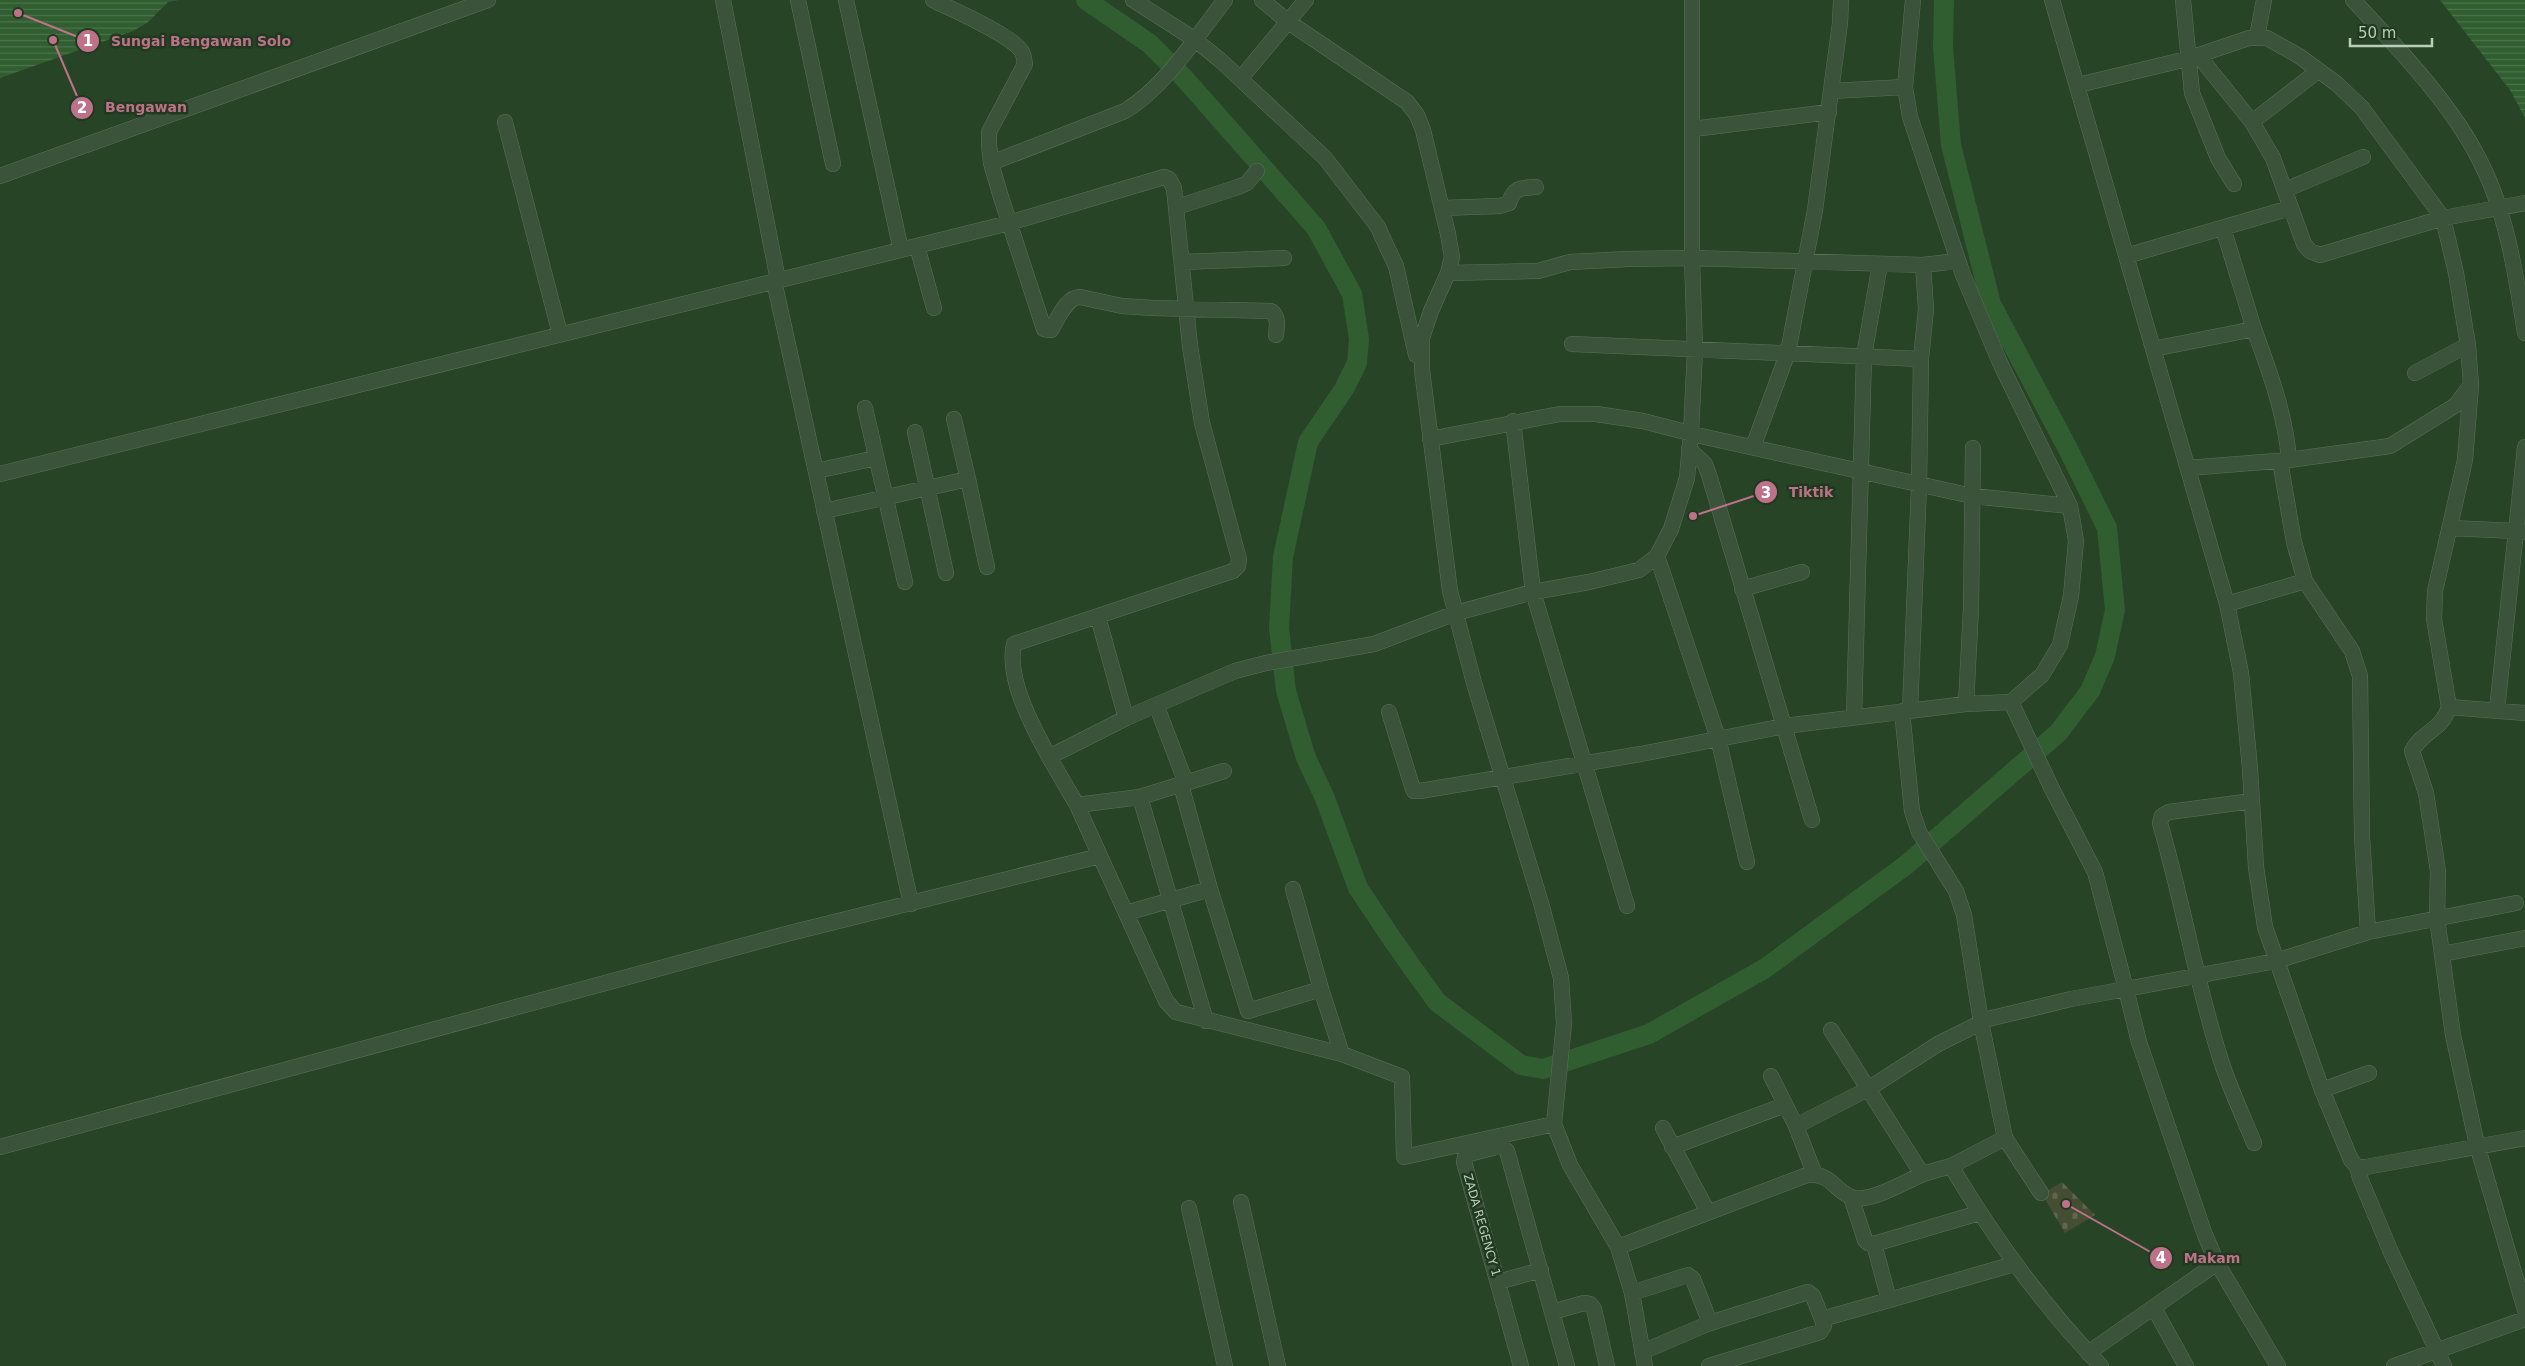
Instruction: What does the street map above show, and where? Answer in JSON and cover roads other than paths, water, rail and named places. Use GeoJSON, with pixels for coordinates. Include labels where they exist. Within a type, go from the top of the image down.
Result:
{"type":"FeatureCollection","features":[{"type":"Feature","properties":{"kind":"street"},"geometry":{"type":"LineString","coordinates":[[0,176],[488,0]]}},
{"type":"Feature","properties":{"kind":"street"},"geometry":{"type":"LineString","coordinates":[[723,0],[776,281],[824,511],[911,904]]}},
{"type":"Feature","properties":{"kind":"street"},"geometry":{"type":"LineString","coordinates":[[798,0],[833,164]]}},
{"type":"Feature","properties":{"kind":"street"},"geometry":{"type":"LineString","coordinates":[[846,0],[901,250]]}},
{"type":"Feature","properties":{"kind":"street"},"geometry":{"type":"LineString","coordinates":[[933,0],[988,28],[1014,44],[1022,53],[1025,64],[989,132],[991,163],[1044,329],[1051,330],[1067,303],[1075,297],[1122,306],[1271,312],[1276,315],[1276,335]]}},
{"type":"Feature","properties":{"kind":"street"},"geometry":{"type":"LineString","coordinates":[[1133,0],[1194,39],[1241,78],[1325,158],[1378,227],[1396,266],[1415,353],[1422,370]]}},
{"type":"Feature","properties":{"kind":"street"},"geometry":{"type":"LineString","coordinates":[[991,163],[1125,111],[1156,88],[1225,0]]}},
{"type":"Feature","properties":{"kind":"street"},"geometry":{"type":"LineString","coordinates":[[1262,0],[1288,21],[1407,102],[1417,116],[1423,130],[1452,257],[1448,273],[1431,311],[1422,338],[1422,370],[1446,566],[1456,613],[1500,776],[1541,904],[1560,978],[1564,1023],[1554,1124],[1570,1164],[1618,1247],[1632,1293],[1643,1359],[1710,1323],[1808,1292],[1814,1296],[1822,1319],[1823,1329],[1820,1332],[1709,1366]]}},
{"type":"Feature","properties":{"kind":"street"},"geometry":{"type":"LineString","coordinates":[[1241,78],[1306,0]]}},
{"type":"Feature","properties":{"kind":"street"},"geometry":{"type":"LineString","coordinates":[[1048,757],[1126,718],[1157,707],[1235,671],[1266,663],[1374,644],[1456,613],[1533,592],[1589,582],[1639,570],[1657,556],[1671,529],[1687,478],[1690,449],[1695,350],[1692,258],[1692,0]]}},
{"type":"Feature","properties":{"kind":"street"},"geometry":{"type":"LineString","coordinates":[[1753,447],[1788,352],[1815,210],[1832,91],[1841,0]]}},
{"type":"Feature","properties":{"kind":"street"},"geometry":{"type":"LineString","coordinates":[[1390,712],[1414,791],[1583,763],[1784,726],[1966,704],[2011,702],[2042,675],[2060,645],[2071,596],[2076,542],[2070,506],[2001,365],[1957,261],[1910,117],[1905,87],[1913,0]]}},
{"type":"Feature","properties":{"kind":"street"},"geometry":{"type":"LineString","coordinates":[[2052,0],[2227,604],[2241,673],[2256,867],[2264,927],[2322,1090],[2351,1160],[2358,1167],[2360,1178],[2390,1250],[2444,1366]]}},
{"type":"Feature","properties":{"kind":"street"},"geometry":{"type":"LineString","coordinates":[[2183,0],[2193,57],[2192,93],[2203,125],[2218,158],[2234,184]]}},
{"type":"Feature","properties":{"kind":"street"},"geometry":{"type":"LineString","coordinates":[[2257,37],[2264,0]]}},
{"type":"Feature","properties":{"kind":"street"},"geometry":{"type":"LineString","coordinates":[[2353,0],[2440,100],[2471,145],[2485,172],[2499,210],[2515,272],[2525,333]]}},
{"type":"Feature","properties":{"kind":"street"},"geometry":{"type":"LineString","coordinates":[[2078,85],[2193,57],[2257,37],[2267,38],[2318,70],[2362,108],[2443,218],[2456,273],[2468,345],[2470,385],[2465,460],[2435,591],[2434,619],[2449,707],[2444,720],[2418,740],[2412,751],[2426,793],[2436,861],[2437,918],[2453,1035],[2477,1146],[2525,1310]]}},
{"type":"Feature","properties":{"kind":"street"},"geometry":{"type":"LineString","coordinates":[[2193,57],[2252,122],[2273,158],[2304,244],[2310,251],[2320,255],[2443,218],[2499,210],[2525,203]]}},
{"type":"Feature","properties":{"kind":"street"},"geometry":{"type":"LineString","coordinates":[[2252,122],[2318,70]]}},
{"type":"Feature","properties":{"kind":"street"},"geometry":{"type":"LineString","coordinates":[[1832,91],[1905,87]]}},
{"type":"Feature","properties":{"kind":"street"},"geometry":{"type":"LineString","coordinates":[[1693,129],[1829,112]]}},
{"type":"Feature","properties":{"kind":"street"},"geometry":{"type":"LineString","coordinates":[[505,122],[560,334]]}},
{"type":"Feature","properties":{"kind":"street"},"geometry":{"type":"LineString","coordinates":[[2285,190],[2363,157]]}},
{"type":"Feature","properties":{"kind":"street"},"geometry":{"type":"LineString","coordinates":[[1177,207],[1247,183],[1257,170]]}},
{"type":"Feature","properties":{"kind":"street"},"geometry":{"type":"LineString","coordinates":[[0,474],[1009,223],[1160,178],[1169,179],[1173,183],[1177,207],[1186,308],[1202,423],[1239,560],[1238,566],[1225,574],[1014,644],[1014,670],[1027,716],[1076,805],[1166,1001],[1176,1012],[1342,1054],[1402,1077],[1404,1082],[1404,1157],[1554,1124]]}},
{"type":"Feature","properties":{"kind":"street"},"geometry":{"type":"LineString","coordinates":[[1442,208],[1500,206],[1509,203],[1517,188],[1536,187]]}},
{"type":"Feature","properties":{"kind":"street"},"geometry":{"type":"LineString","coordinates":[[2126,256],[2290,208]]}},
{"type":"Feature","properties":{"kind":"street"},"geometry":{"type":"LineString","coordinates":[[2223,228],[2278,405],[2288,444],[2284,460],[2294,542],[2306,581],[2352,651],[2360,676],[2362,837],[2368,932]]}},
{"type":"Feature","properties":{"kind":"street"},"geometry":{"type":"LineString","coordinates":[[917,246],[934,308]]}},
{"type":"Feature","properties":{"kind":"street"},"geometry":{"type":"LineString","coordinates":[[1182,262],[1284,258]]}},
{"type":"Feature","properties":{"kind":"street"},"geometry":{"type":"LineString","coordinates":[[1448,273],[1538,270],[1570,262],[1692,258],[1924,265],[1957,261]]}},
{"type":"Feature","properties":{"kind":"street"},"geometry":{"type":"LineString","coordinates":[[1854,717],[1864,356],[1880,264]]}},
{"type":"Feature","properties":{"kind":"street"},"geometry":{"type":"LineString","coordinates":[[1924,265],[1926,309],[1921,359],[1919,485],[1906,711],[1912,811],[1919,832],[1956,891],[1964,915],[1981,1022],[2005,1138],[2041,1193]]}},
{"type":"Feature","properties":{"kind":"street"},"geometry":{"type":"LineString","coordinates":[[2153,349],[2254,329]]}},
{"type":"Feature","properties":{"kind":"street"},"geometry":{"type":"LineString","coordinates":[[1572,344],[1921,359]]}},
{"type":"Feature","properties":{"kind":"street"},"geometry":{"type":"LineString","coordinates":[[2415,373],[2468,345]]}},
{"type":"Feature","properties":{"kind":"street"},"geometry":{"type":"LineString","coordinates":[[2188,468],[2284,460],[2390,446],[2456,405],[2470,385]]}},
{"type":"Feature","properties":{"kind":"street"},"geometry":{"type":"LineString","coordinates":[[864,408],[905,582]]}},
{"type":"Feature","properties":{"kind":"street"},"geometry":{"type":"LineString","coordinates":[[1430,439],[1513,421],[1560,414],[1596,414],[1644,421],[1972,496],[2070,506]]}},
{"type":"Feature","properties":{"kind":"street"},"geometry":{"type":"LineString","coordinates":[[954,419],[987,567]]}},
{"type":"Feature","properties":{"kind":"street"},"geometry":{"type":"LineString","coordinates":[[1513,421],[1533,592],[1626,906]]}},
{"type":"Feature","properties":{"kind":"street"},"geometry":{"type":"LineString","coordinates":[[915,432],[946,573]]}},
{"type":"Feature","properties":{"kind":"street"},"geometry":{"type":"LineString","coordinates":[[2497,710],[2521,531],[2525,447]]}},
{"type":"Feature","properties":{"kind":"street"},"geometry":{"type":"LineString","coordinates":[[1966,704],[1973,448]]}},
{"type":"Feature","properties":{"kind":"street"},"geometry":{"type":"LineString","coordinates":[[1690,449],[1705,464],[1812,820]]}},
{"type":"Feature","properties":{"kind":"street"},"geometry":{"type":"LineString","coordinates":[[816,470],[876,458]]}},
{"type":"Feature","properties":{"kind":"street"},"geometry":{"type":"LineString","coordinates":[[824,511],[968,480]]}},
{"type":"Feature","properties":{"kind":"street"},"geometry":{"type":"LineString","coordinates":[[2450,528],[2521,531]]}},
{"type":"Feature","properties":{"kind":"street"},"geometry":{"type":"LineString","coordinates":[[1657,556],[1718,738],[1747,862]]}},
{"type":"Feature","properties":{"kind":"street"},"geometry":{"type":"LineString","coordinates":[[1742,588],[1802,572]]}},
{"type":"Feature","properties":{"kind":"street"},"geometry":{"type":"LineString","coordinates":[[2227,604],[2306,581]]}},
{"type":"Feature","properties":{"kind":"street"},"geometry":{"type":"LineString","coordinates":[[1098,616],[1126,718]]}},
{"type":"Feature","properties":{"kind":"street"},"geometry":{"type":"LineString","coordinates":[[2011,702],[2052,789],[2095,872],[2139,1042],[2186,1185],[2217,1263],[2278,1366]]}},
{"type":"Feature","properties":{"kind":"street"},"geometry":{"type":"LineString","coordinates":[[1157,707],[1183,784],[1210,889],[1248,1010],[1252,1032]]}},
{"type":"Feature","properties":{"kind":"street"},"geometry":{"type":"LineString","coordinates":[[2449,707],[2525,713]]}},
{"type":"Feature","properties":{"kind":"street"},"geometry":{"type":"LineString","coordinates":[[1076,805],[1140,797],[1224,771]]}},
{"type":"Feature","properties":{"kind":"street"},"geometry":{"type":"LineString","coordinates":[[1140,797],[1206,1021]]}},
{"type":"Feature","properties":{"kind":"street"},"geometry":{"type":"LineString","coordinates":[[2252,801],[2169,812],[2162,816],[2160,823],[2175,873],[2198,976],[2218,1052],[2254,1143]]}},
{"type":"Feature","properties":{"kind":"street"},"geometry":{"type":"LineString","coordinates":[[0,1147],[790,933],[1100,856]]}},
{"type":"Feature","properties":{"kind":"street"},"geometry":{"type":"LineString","coordinates":[[1126,913],[1210,889]]}},
{"type":"Feature","properties":{"kind":"street"},"geometry":{"type":"LineString","coordinates":[[1293,889],[1342,1054]]}},
{"type":"Feature","properties":{"kind":"street"},"geometry":{"type":"LineString","coordinates":[[1796,1126],[1868,1089],[1938,1044],[1981,1022],[2071,999],[2276,961],[2368,932],[2516,903]]}},
{"type":"Feature","properties":{"kind":"street"},"geometry":{"type":"LineString","coordinates":[[2442,954],[2525,938]]}},
{"type":"Feature","properties":{"kind":"street"},"geometry":{"type":"LineString","coordinates":[[1248,1010],[1321,988]]}},
{"type":"Feature","properties":{"kind":"street"},"geometry":{"type":"LineString","coordinates":[[1831,1030],[1922,1174]]}},
{"type":"Feature","properties":{"kind":"street"},"geometry":{"type":"LineString","coordinates":[[2322,1090],[2369,1073]]}},
{"type":"Feature","properties":{"kind":"street"},"geometry":{"type":"LineString","coordinates":[[1771,1076],[1796,1126],[1815,1174]]}},
{"type":"Feature","properties":{"kind":"street"},"geometry":{"type":"LineString","coordinates":[[1672,1147],[1786,1104]]}},
{"type":"Feature","properties":{"kind":"street"},"geometry":{"type":"LineString","coordinates":[[1664,1128],[1672,1147],[1708,1212]]}},
{"type":"Feature","properties":{"kind":"street"},"geometry":{"type":"LineString","coordinates":[[1851,1196],[1876,1195],[1922,1174],[1951,1166],[2005,1138]]}},
{"type":"Feature","properties":{"kind":"street"},"geometry":{"type":"LineString","coordinates":[[2358,1167],[2525,1138]]}},
{"type":"Feature","properties":{"kind":"street","name":"ZADA REGENCY 1"},"geometry":{"type":"LineString","coordinates":[[1521,1366],[1464,1162],[1465,1157],[1469,1154],[1500,1146],[1507,1151],[1566,1366]]}},
{"type":"Feature","properties":{"kind":"street"},"geometry":{"type":"LineString","coordinates":[[1951,1166],[2014,1264],[2100,1366]]}},
{"type":"Feature","properties":{"kind":"street"},"geometry":{"type":"LineString","coordinates":[[1618,1247],[1807,1175],[1815,1174],[1828,1179],[1851,1196],[1865,1240],[1868,1243],[1874,1244],[1979,1212]]}},
{"type":"Feature","properties":{"kind":"street"},"geometry":{"type":"LineString","coordinates":[[1240,1202],[1278,1366]]}},
{"type":"Feature","properties":{"kind":"street"},"geometry":{"type":"LineString","coordinates":[[1189,1208],[1225,1366]]}},
{"type":"Feature","properties":{"kind":"street"},"geometry":{"type":"LineString","coordinates":[[1874,1244],[1889,1300]]}},
{"type":"Feature","properties":{"kind":"street"},"geometry":{"type":"LineString","coordinates":[[2088,1353],[2217,1263]]}},
{"type":"Feature","properties":{"kind":"street"},"geometry":{"type":"LineString","coordinates":[[1822,1319],[2014,1264]]}},
{"type":"Feature","properties":{"kind":"street","name":"ZADA REGENCY 1"},"geometry":{"type":"LineString","coordinates":[[1498,1282],[1541,1270]]}},
{"type":"Feature","properties":{"kind":"street"},"geometry":{"type":"LineString","coordinates":[[1632,1293],[1688,1275],[1693,1279],[1710,1323]]}},
{"type":"Feature","properties":{"kind":"street"},"geometry":{"type":"LineString","coordinates":[[1552,1312],[1584,1303],[1590,1304],[1594,1309],[1607,1366]]}},
{"type":"Feature","properties":{"kind":"street"},"geometry":{"type":"LineString","coordinates":[[2154,1308],[2186,1366]]}},
{"type":"Feature","properties":{"kind":"street"},"geometry":{"type":"LineString","coordinates":[[2394,1366],[2525,1319]]}},
{"type":"Feature","properties":{"kind":"waterway"},"geometry":{"type":"LineString","coordinates":[[1086,0],[1150,44],[1185,79],[1316,228],[1352,294],[1359,339],[1357,363],[1344,389],[1308,442],[1283,557],[1279,628],[1286,691],[1306,758],[1324,796],[1358,888],[1394,942],[1437,1002],[1521,1065],[1543,1069],[1649,1034],[1764,969],[1906,865],[2058,733],[2090,691],[2105,656],[2115,610],[2107,528],[2068,449],[1991,304],[1951,145],[1943,47],[1944,0]]}},
{"type":"Feature","properties":{"kind":"place","name":"Sungai Bengawan Solo"},"geometry":{"type":"Point","coordinates":[18,13]}},
{"type":"Feature","properties":{"kind":"place","name":"Bengawan"},"geometry":{"type":"Point","coordinates":[53,40]}},
{"type":"Feature","properties":{"kind":"place","name":"Tiktik"},"geometry":{"type":"Point","coordinates":[1693,516]}},
{"type":"Feature","properties":{"kind":"place","name":"Makam"},"geometry":{"type":"Point","coordinates":[2066,1204]}}]}
